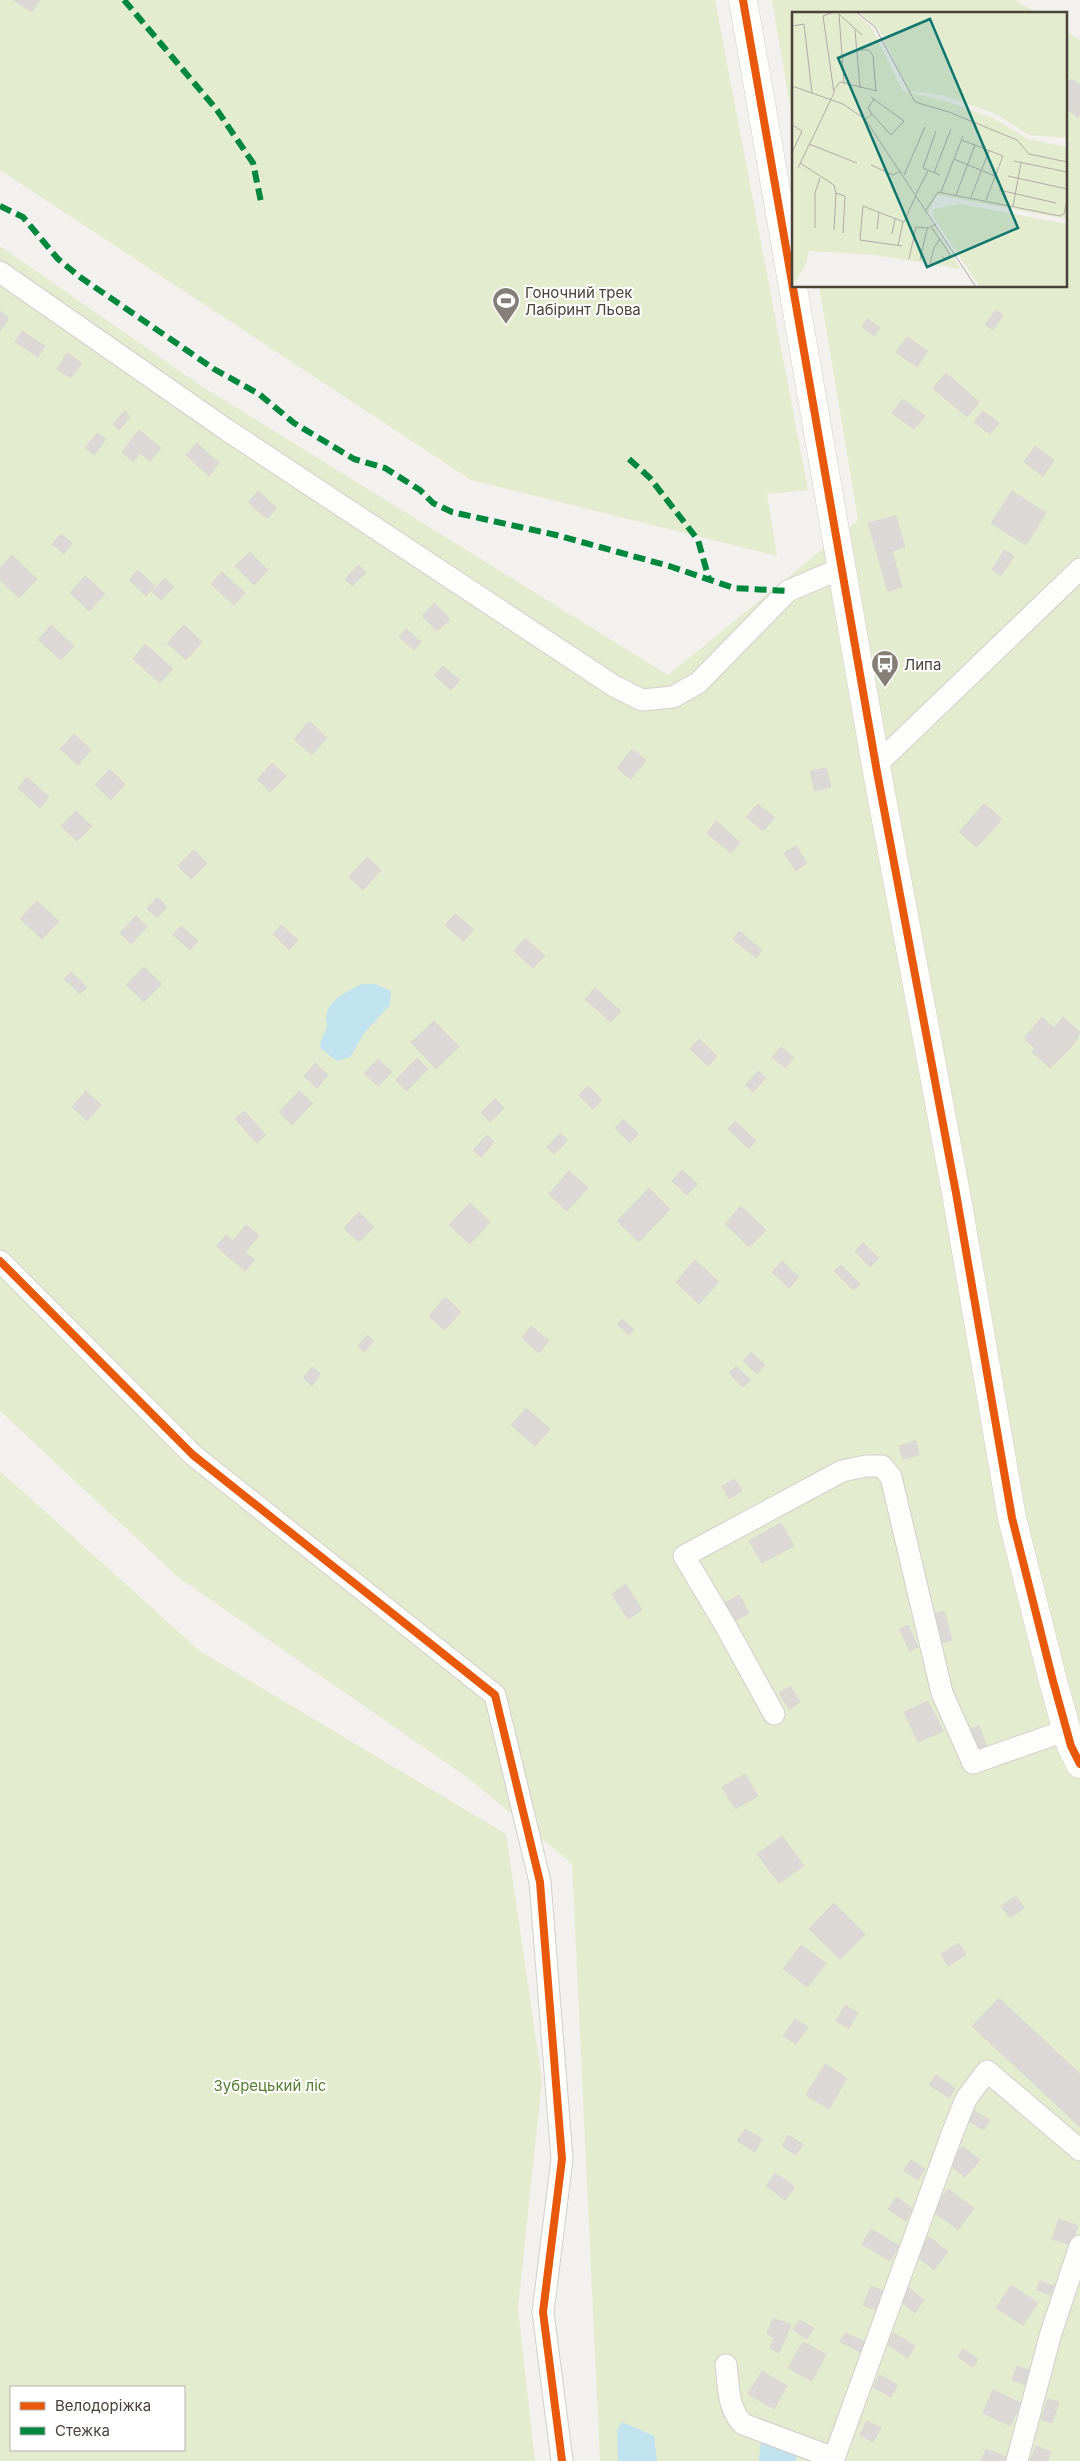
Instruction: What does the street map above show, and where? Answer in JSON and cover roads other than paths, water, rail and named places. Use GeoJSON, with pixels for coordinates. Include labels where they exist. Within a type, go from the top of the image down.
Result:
{"type":"FeatureCollection","features":[{"type":"Feature","properties":{"kind":"street"},"geometry":{"type":"LineString","coordinates":[[743,0],[792,281]]}},
{"type":"Feature","properties":{"kind":"street"},"geometry":{"type":"LineString","coordinates":[[0,272],[226,430],[614,686],[642,700],[673,697],[698,683],[788,591],[842,568]]}},
{"type":"Feature","properties":{"kind":"street"},"geometry":{"type":"LineString","coordinates":[[793,288],[876,765],[956,1193],[1012,1518],[1067,1730],[1080,1764]]}},
{"type":"Feature","properties":{"kind":"street"},"geometry":{"type":"LineString","coordinates":[[876,765],[1080,569]]}},
{"type":"Feature","properties":{"kind":"street"},"geometry":{"type":"LineString","coordinates":[[0,1261],[193,1455],[495,1695],[540,1892],[562,2160],[543,2312],[562,2461]]}},
{"type":"Feature","properties":{"kind":"street"},"geometry":{"type":"LineString","coordinates":[[774,1714],[725,1624],[684,1556],[842,1471],[866,1466],[882,1466],[892,1477],[942,1693],[973,1763],[1067,1730]]}},
{"type":"Feature","properties":{"kind":"street"},"geometry":{"type":"LineString","coordinates":[[726,2364],[731,2404],[735,2415],[743,2424],[834,2460],[966,2098],[987,2071],[1080,2150]]}},
{"type":"Feature","properties":{"kind":"street"},"geometry":{"type":"LineString","coordinates":[[1017,2461],[1051,2333],[1080,2246]]}},
{"type":"Feature","properties":{"kind":"water"},"geometry":{"type":"Polygon","coordinates":[[[362,984],[375,984],[391,991],[390,1005],[365,1032],[350,1057],[337,1061],[320,1048],[327,1026],[327,1012],[339,997],[362,984]]]}},
{"type":"Feature","properties":{"kind":"water"},"geometry":{"type":"Polygon","coordinates":[[[622,2422],[654,2436],[657,2461],[618,2461],[617,2430],[622,2422]]]}},
{"type":"Feature","properties":{"kind":"water"},"geometry":{"type":"Polygon","coordinates":[[[761,2439],[797,2449],[796,2461],[759,2461],[761,2439]]]}},
{"type":"Feature","properties":{"kind":"place","name":"Гоночний трек Лабіринт Льова"},"geometry":{"type":"Point","coordinates":[506,325]}},
{"type":"Feature","properties":{"kind":"place","name":"Липа"},"geometry":{"type":"Point","coordinates":[885,688]}},
{"type":"Feature","properties":{"kind":"park label","name":"Зубрецький ліс"},"geometry":{"type":"Point","coordinates":[270,2085]}}]}
